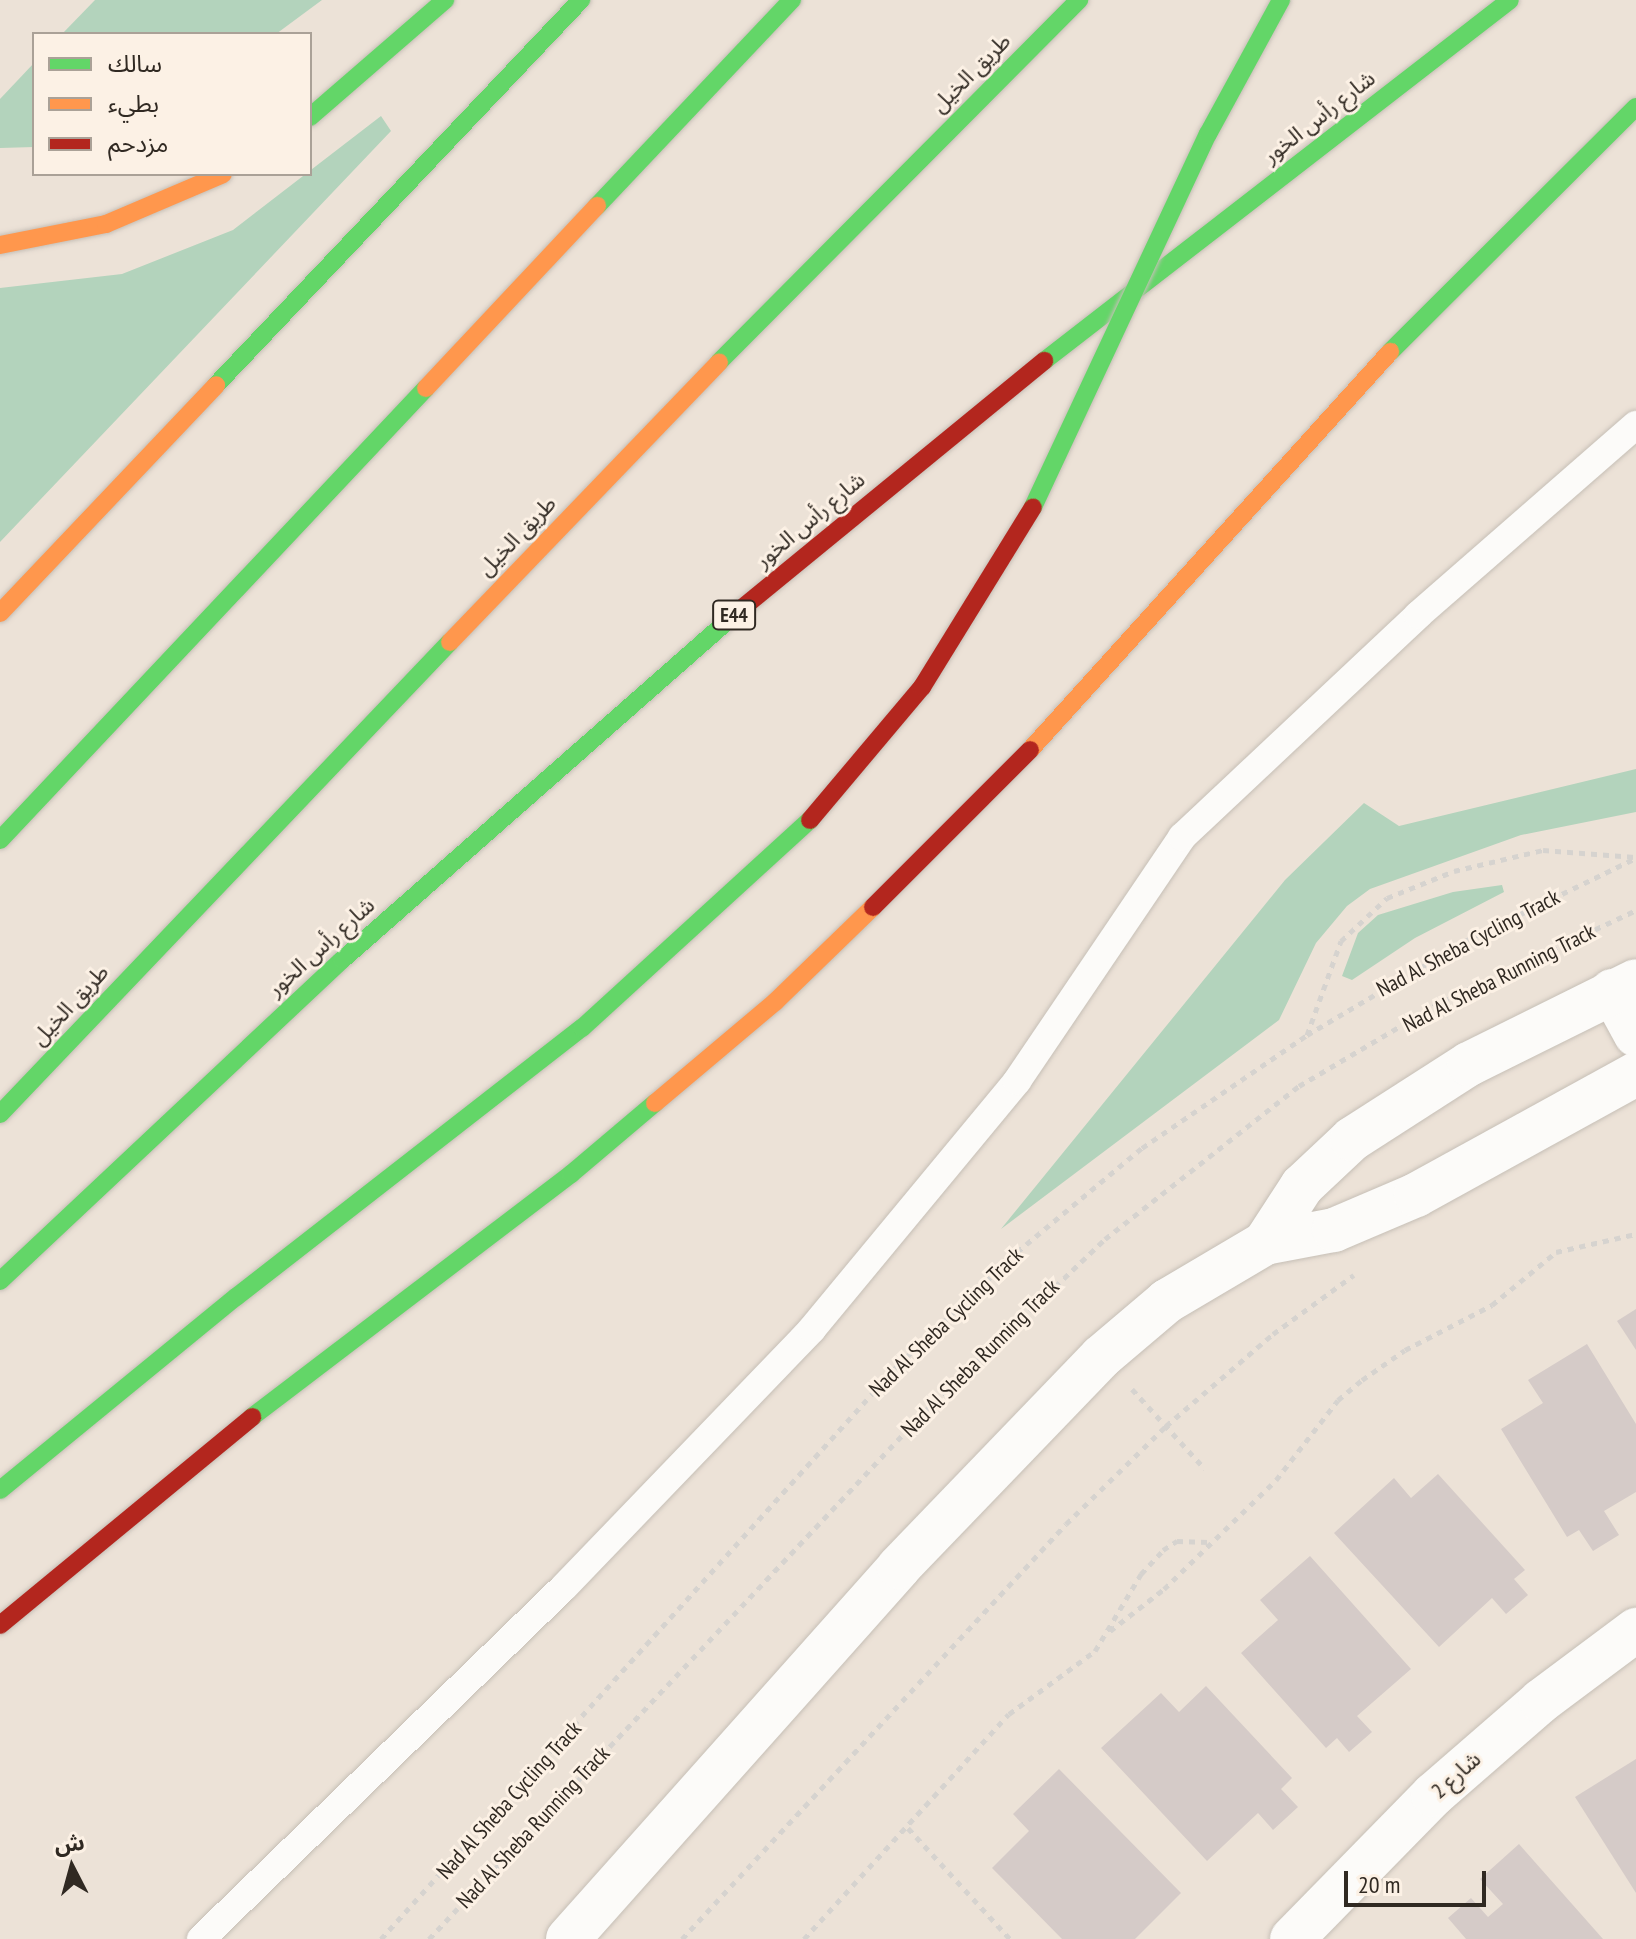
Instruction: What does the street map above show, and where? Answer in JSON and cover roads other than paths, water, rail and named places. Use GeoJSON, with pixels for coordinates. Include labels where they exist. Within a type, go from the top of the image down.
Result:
{"type":"FeatureCollection","features":[{"type":"Feature","properties":{"kind":"main road"},"geometry":{"type":"LineString","coordinates":[[312,115],[445,0]]}},
{"type":"Feature","properties":{"kind":"main road"},"geometry":{"type":"LineString","coordinates":[[0,613],[581,0]]}},
{"type":"Feature","properties":{"kind":"main road"},"geometry":{"type":"LineString","coordinates":[[0,840],[792,0]]}},
{"type":"Feature","properties":{"kind":"main road","name":"طريق الخيل"},"geometry":{"type":"LineString","coordinates":[[0,1114],[670,412],[1079,0]]}},
{"type":"Feature","properties":{"kind":"main road"},"geometry":{"type":"LineString","coordinates":[[0,1490],[236,1297],[582,1028],[803,828],[922,687],[1023,529],[1208,134],[1281,0]]}},
{"type":"Feature","properties":{"kind":"main road","name":"شارع رأس الخور"},"geometry":{"type":"LineString","coordinates":[[0,1281],[342,960],[718,628],[990,403],[1510,0]]}},
{"type":"Feature","properties":{"kind":"main road"},"geometry":{"type":"LineString","coordinates":[[0,1625],[316,1366],[571,1174],[786,992],[973,812],[1389,353],[1636,107]]}},
{"type":"Feature","properties":{"kind":"main road"},"geometry":{"type":"LineString","coordinates":[[0,245],[106,224],[218,176]]}},
{"type":"Feature","properties":{"kind":"street"},"geometry":{"type":"LineString","coordinates":[[1265,1243],[1302,1186],[1352,1139],[1469,1064],[1624,986],[1636,1035]]}},
{"type":"Feature","properties":{"kind":"street"},"geometry":{"type":"LineString","coordinates":[[568,1939],[899,1567],[1101,1357],[1167,1301],[1265,1243],[1334,1230],[1401,1202],[1636,1074]]}},
{"type":"Feature","properties":{"kind":"street","name":"شارع 2"},"geometry":{"type":"LineString","coordinates":[[1292,1939],[1433,1795],[1541,1701],[1636,1630]]}},
{"type":"Feature","properties":{"kind":"lane"},"geometry":{"type":"LineString","coordinates":[[201,1939],[564,1587],[812,1329],[1017,1081],[1182,837],[1418,615],[1636,425]]}}]}
